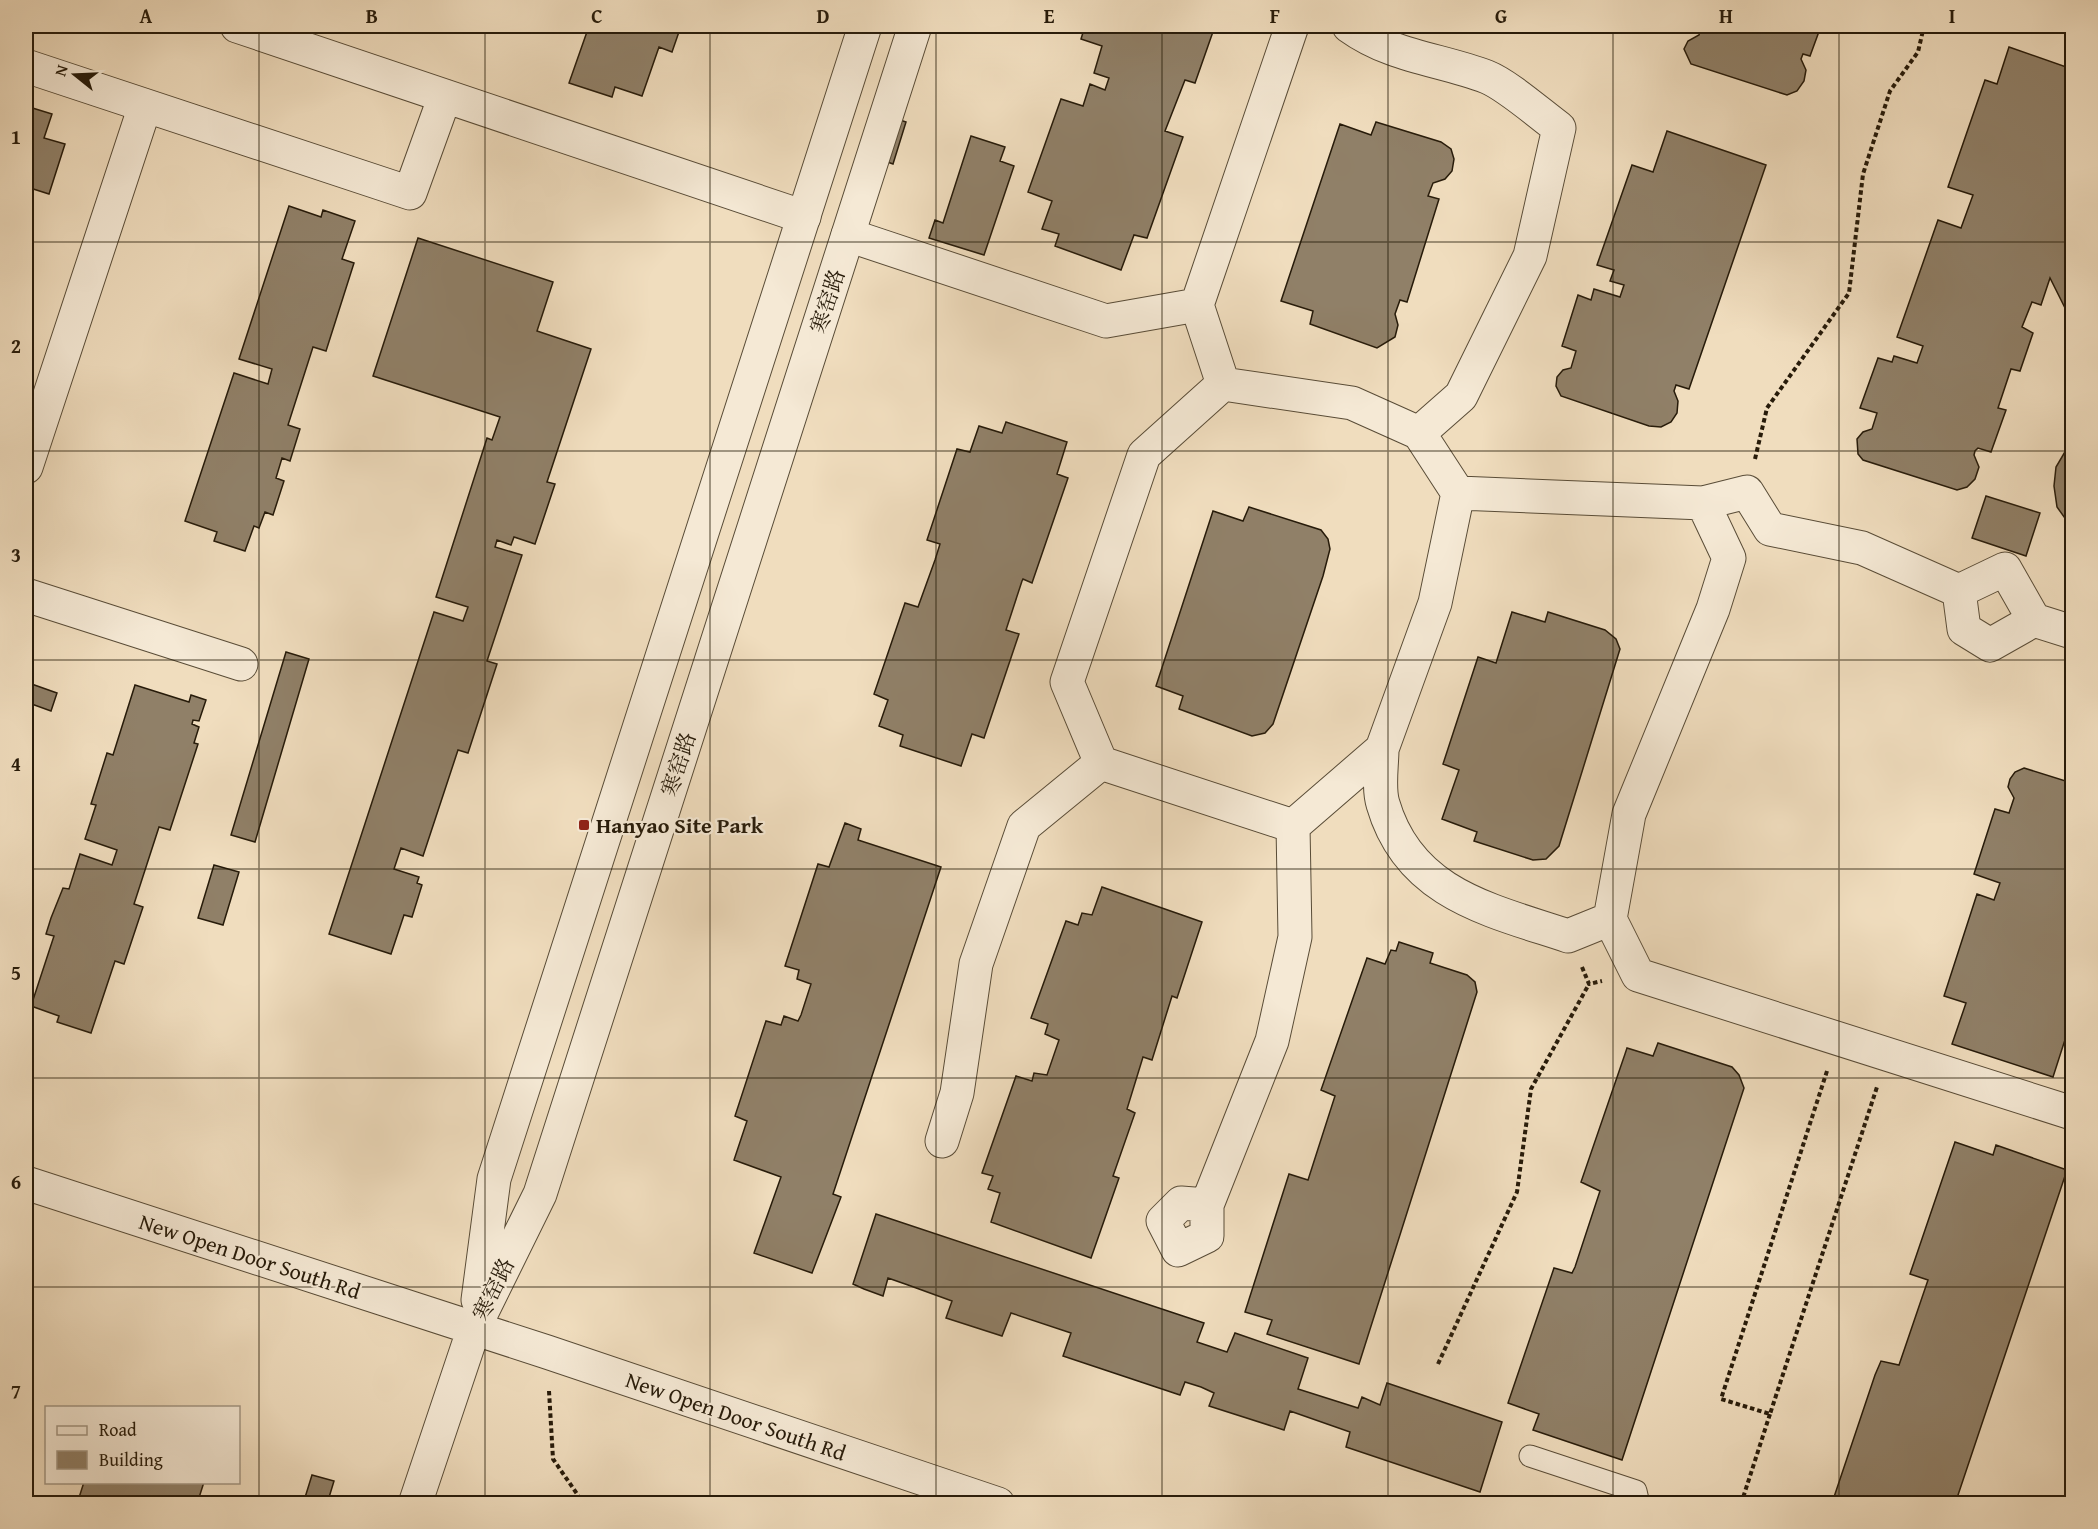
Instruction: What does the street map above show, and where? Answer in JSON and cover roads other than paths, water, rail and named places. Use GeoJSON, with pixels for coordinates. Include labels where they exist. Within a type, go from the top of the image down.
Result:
{"type":"FeatureCollection","features":[{"type":"Feature","properties":{"kind":"street"},"geometry":{"type":"LineString","coordinates":[[237,26],[804,217]]}},
{"type":"Feature","properties":{"kind":"street","name":"寒窑路"},"geometry":{"type":"LineString","coordinates":[[474,1328],[494,1179],[865,26]]}},
{"type":"Feature","properties":{"kind":"street","name":"寒窑路"},"geometry":{"type":"LineString","coordinates":[[474,1328],[540,1194],[915,26]]}},
{"type":"Feature","properties":{"kind":"street"},"geometry":{"type":"LineString","coordinates":[[1223,384],[1197,305],[1292,26]]}},
{"type":"Feature","properties":{"kind":"street"},"geometry":{"type":"LineString","coordinates":[[1349,26],[1365,37],[1422,60],[1489,77],[1559,128],[1530,256],[1461,396],[1419,433]]}},
{"type":"Feature","properties":{"kind":"street"},"geometry":{"type":"LineString","coordinates":[[26,66],[410,193],[445,96]]}},
{"type":"Feature","properties":{"kind":"street"},"geometry":{"type":"LineString","coordinates":[[26,467],[146,106]]}},
{"type":"Feature","properties":{"kind":"street"},"geometry":{"type":"LineString","coordinates":[[848,235],[1106,321],[1197,305]]}},
{"type":"Feature","properties":{"kind":"street"},"geometry":{"type":"LineString","coordinates":[[1223,384],[1352,404],[1419,433],[1458,493],[1435,603],[1382,749],[1382,802],[1406,853],[1440,887],[1496,912],[1568,936],[1610,919]]}},
{"type":"Feature","properties":{"kind":"street"},"geometry":{"type":"LineString","coordinates":[[1223,384],[1144,455],[1067,682],[1101,763],[1293,826]]}},
{"type":"Feature","properties":{"kind":"street"},"geometry":{"type":"LineString","coordinates":[[1458,493],[1703,503],[1748,492],[1770,529]]}},
{"type":"Feature","properties":{"kind":"street"},"geometry":{"type":"LineString","coordinates":[[1703,503],[1729,558]]}},
{"type":"Feature","properties":{"kind":"street"},"geometry":{"type":"LineString","coordinates":[[2073,632],[2034,620],[2005,569],[1959,591],[1862,548],[1770,529],[1729,558],[1713,609],[1629,814],[1610,919],[1638,975],[2073,1113]]}},
{"type":"Feature","properties":{"kind":"street"},"geometry":{"type":"LineString","coordinates":[[1959,591],[1964,628],[1990,645],[2034,620]]}},
{"type":"Feature","properties":{"kind":"street"},"geometry":{"type":"LineString","coordinates":[[26,595],[241,664]]}},
{"type":"Feature","properties":{"kind":"street"},"geometry":{"type":"LineString","coordinates":[[1293,826],[1382,749]]}},
{"type":"Feature","properties":{"kind":"street"},"geometry":{"type":"LineString","coordinates":[[942,1141],[957,1094],[976,964],[1024,826],[1101,763]]}},
{"type":"Feature","properties":{"kind":"street"},"geometry":{"type":"LineString","coordinates":[[1207,1205],[1272,1041],[1295,937],[1293,826]]}},
{"type":"Feature","properties":{"kind":"street","name":"New Open Door South Rd"},"geometry":{"type":"LineString","coordinates":[[26,1183],[547,1352],[998,1503]]}},
{"type":"Feature","properties":{"kind":"street"},"geometry":{"type":"LineString","coordinates":[[415,1503],[474,1328]]}},
{"type":"Feature","properties":{"kind":"lane"},"geometry":{"type":"LineString","coordinates":[[1530,1456],[1636,1491],[1640,1503]]}},
{"type":"Feature","properties":{"kind":"place","name":"Hanyao Site Park"},"geometry":{"type":"Point","coordinates":[584,825]}}]}
